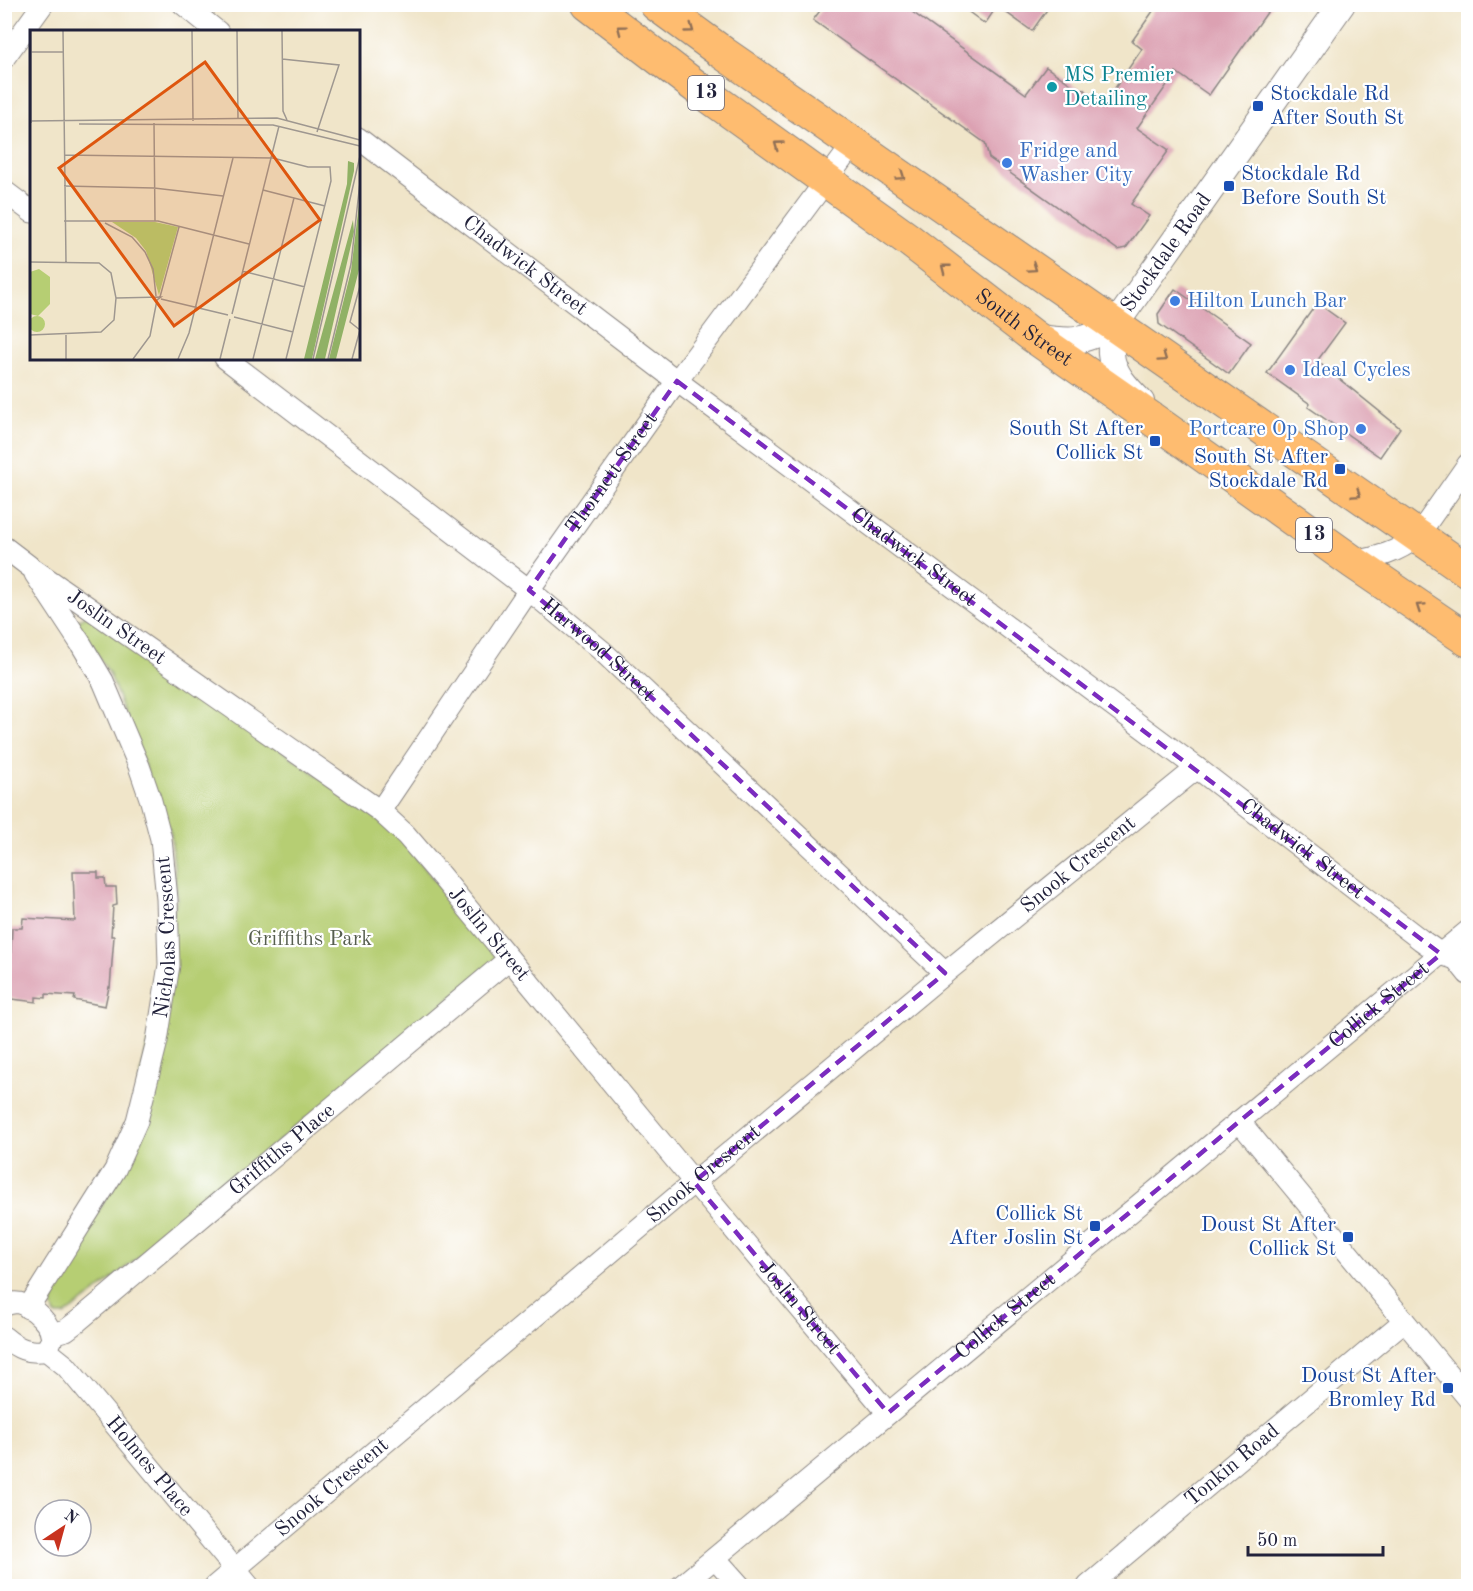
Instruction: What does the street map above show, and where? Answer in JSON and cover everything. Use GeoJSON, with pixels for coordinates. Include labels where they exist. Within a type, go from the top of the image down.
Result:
{"type":"FeatureCollection","features":[{"type":"Feature","properties":{"kind":"main road","name":"13"},"geometry":{"type":"LineString","coordinates":[[656,4],[723,53],[1468,571]]}},
{"type":"Feature","properties":{"kind":"main road","name":"South Street"},"geometry":{"type":"LineString","coordinates":[[591,6],[699,88],[909,240],[1033,336],[1353,562],[1468,640]]}},
{"type":"Feature","properties":{"kind":"main road"},"geometry":{"type":"LineString","coordinates":[[699,88],[709,81],[723,53]]}},
{"type":"Feature","properties":{"kind":"street"},"geometry":{"type":"LineString","coordinates":[[4,58],[44,4]]}},
{"type":"Feature","properties":{"kind":"street"},"geometry":{"type":"LineString","coordinates":[[183,4],[216,30]]}},
{"type":"Feature","properties":{"kind":"street","name":"Stockdale Road"},"geometry":{"type":"LineString","coordinates":[[1033,336],[1067,342],[1098,334],[1115,325],[1342,4]]}},
{"type":"Feature","properties":{"kind":"street","name":"Chadwick Street"},"geometry":{"type":"LineString","coordinates":[[360,140],[677,381],[1197,768],[1422,940],[1441,954],[1456,959],[1468,974]]}},
{"type":"Feature","properties":{"kind":"street","name":"Thornett Street"},"geometry":{"type":"LineString","coordinates":[[380,810],[529,590],[677,381],[854,143]]}},
{"type":"Feature","properties":{"kind":"street"},"geometry":{"type":"LineString","coordinates":[[4,191],[30,210]]}},
{"type":"Feature","properties":{"kind":"street","name":"Stockdale Road"},"geometry":{"type":"LineString","coordinates":[[1115,325],[1111,354],[1118,375],[1162,426]]}},
{"type":"Feature","properties":{"kind":"street","name":"Harwood Street"},"geometry":{"type":"LineString","coordinates":[[228,360],[529,590],[601,650],[945,974]]}},
{"type":"Feature","properties":{"kind":"street"},"geometry":{"type":"LineString","coordinates":[[1353,562],[1393,552],[1417,537],[1468,464]]}},
{"type":"Feature","properties":{"kind":"street","name":"Joslin Street"},"geometry":{"type":"LineString","coordinates":[[4,547],[380,810],[406,835],[888,1413]]}},
{"type":"Feature","properties":{"kind":"street","name":"Nicholas Crescent"},"geometry":{"type":"LineString","coordinates":[[28,1308],[115,1170],[133,1129],[144,1096],[157,1041],[169,965],[161,839],[142,775],[103,681],[29,566]]}},
{"type":"Feature","properties":{"kind":"street","name":"Snook Crescent"},"geometry":{"type":"LineString","coordinates":[[215,1587],[694,1182],[1197,768]]}},
{"type":"Feature","properties":{"kind":"street","name":"Collick Street"},"geometry":{"type":"LineString","coordinates":[[681,1587],[1468,931]]}},
{"type":"Feature","properties":{"kind":"street","name":"Griffiths Place"},"geometry":{"type":"LineString","coordinates":[[48,1342],[78,1321],[508,960]]}},
{"type":"Feature","properties":{"kind":"street"},"geometry":{"type":"LineString","coordinates":[[1239,1121],[1468,1398]]}},
{"type":"Feature","properties":{"kind":"street"},"geometry":{"type":"LineString","coordinates":[[4,1306],[16,1303],[28,1308]]}},
{"type":"Feature","properties":{"kind":"street","name":"Holmes Place"},"geometry":{"type":"LineString","coordinates":[[28,1308],[50,1328],[48,1342],[66,1366],[249,1587]]}},
{"type":"Feature","properties":{"kind":"street","name":"Tonkin Road"},"geometry":{"type":"LineString","coordinates":[[1088,1587],[1404,1322]]}},
{"type":"Feature","properties":{"kind":"street"},"geometry":{"type":"LineString","coordinates":[[6,1341],[29,1351],[48,1342]]}},
{"type":"Feature","properties":{"kind":"street"},"geometry":{"type":"LineString","coordinates":[[715,1558],[740,1587]]}},
{"type":"Feature","properties":{"kind":"highlighted area"},"geometry":{"type":"Polygon","coordinates":[[[677,381],[1441,954],[888,1413],[694,1182],[945,973],[601,650],[529,590],[677,381]]]}},
{"type":"Feature","properties":{"kind":"green space","name":"Griffiths Park"},"geometry":{"type":"Polygon","coordinates":[[[88,613],[372,814],[403,841],[498,959],[100,1289],[65,1315],[55,1315],[52,1305],[58,1282],[69,1259],[121,1174],[177,897],[171,834],[109,673],[77,622],[88,613]]]}},
{"type":"Feature","properties":{"kind":"building"},"geometry":{"type":"Polygon","coordinates":[[[825,4],[901,4],[1026,94],[1046,67],[1104,104],[1142,49],[1132,41],[1158,4],[1273,4],[1209,95],[1176,72],[1137,128],[1169,150],[1131,204],[1149,216],[1126,248],[1118,250],[989,158],[985,143],[813,20],[825,4]]]}},
{"type":"Feature","properties":{"kind":"building"},"geometry":{"type":"Polygon","coordinates":[[[958,4],[1051,4],[1032,31],[997,6],[985,24],[958,4]]]}},
{"type":"Feature","properties":{"kind":"building"},"geometry":{"type":"Polygon","coordinates":[[[1175,289],[1251,343],[1229,374],[1159,324],[1158,314],[1175,289]]]}},
{"type":"Feature","properties":{"kind":"building"},"geometry":{"type":"Polygon","coordinates":[[[1317,303],[1345,323],[1317,361],[1400,428],[1380,457],[1308,407],[1310,404],[1267,373],[1317,303]]]}},
{"type":"Feature","properties":{"kind":"building"},"geometry":{"type":"Polygon","coordinates":[[[73,872],[98,872],[98,878],[105,878],[106,887],[116,887],[117,905],[113,906],[111,936],[114,936],[110,988],[105,1006],[74,1000],[75,996],[46,994],[46,998],[36,997],[36,1002],[4,998],[7,969],[10,969],[12,928],[22,928],[23,918],[75,921],[73,872]]]}},
{"type":"Feature","properties":{"kind":"place","name":"MS Premier Detailing"},"geometry":{"type":"Point","coordinates":[1052,87]}},
{"type":"Feature","properties":{"kind":"place","name":"Stockdale Rd After South St"},"geometry":{"type":"Point","coordinates":[1258,106]}},
{"type":"Feature","properties":{"kind":"place","name":"Fridge and Washer City"},"geometry":{"type":"Point","coordinates":[1007,163]}},
{"type":"Feature","properties":{"kind":"place","name":"Stockdale Rd Before South St"},"geometry":{"type":"Point","coordinates":[1229,186]}},
{"type":"Feature","properties":{"kind":"place","name":"Hilton Lunch Bar"},"geometry":{"type":"Point","coordinates":[1175,301]}},
{"type":"Feature","properties":{"kind":"place","name":"Ideal Cycles"},"geometry":{"type":"Point","coordinates":[1290,370]}},
{"type":"Feature","properties":{"kind":"place","name":"Portcare Op Shop"},"geometry":{"type":"Point","coordinates":[1361,429]}},
{"type":"Feature","properties":{"kind":"place","name":"South St After Collick St"},"geometry":{"type":"Point","coordinates":[1155,441]}},
{"type":"Feature","properties":{"kind":"place","name":"South St After Stockdale Rd"},"geometry":{"type":"Point","coordinates":[1340,469]}},
{"type":"Feature","properties":{"kind":"place","name":"Collick St After Joslin St"},"geometry":{"type":"Point","coordinates":[1095,1226]}},
{"type":"Feature","properties":{"kind":"place","name":"Doust St After Collick St"},"geometry":{"type":"Point","coordinates":[1348,1237]}},
{"type":"Feature","properties":{"kind":"place","name":"Doust St After Bromley Rd"},"geometry":{"type":"Point","coordinates":[1448,1388]}}]}
